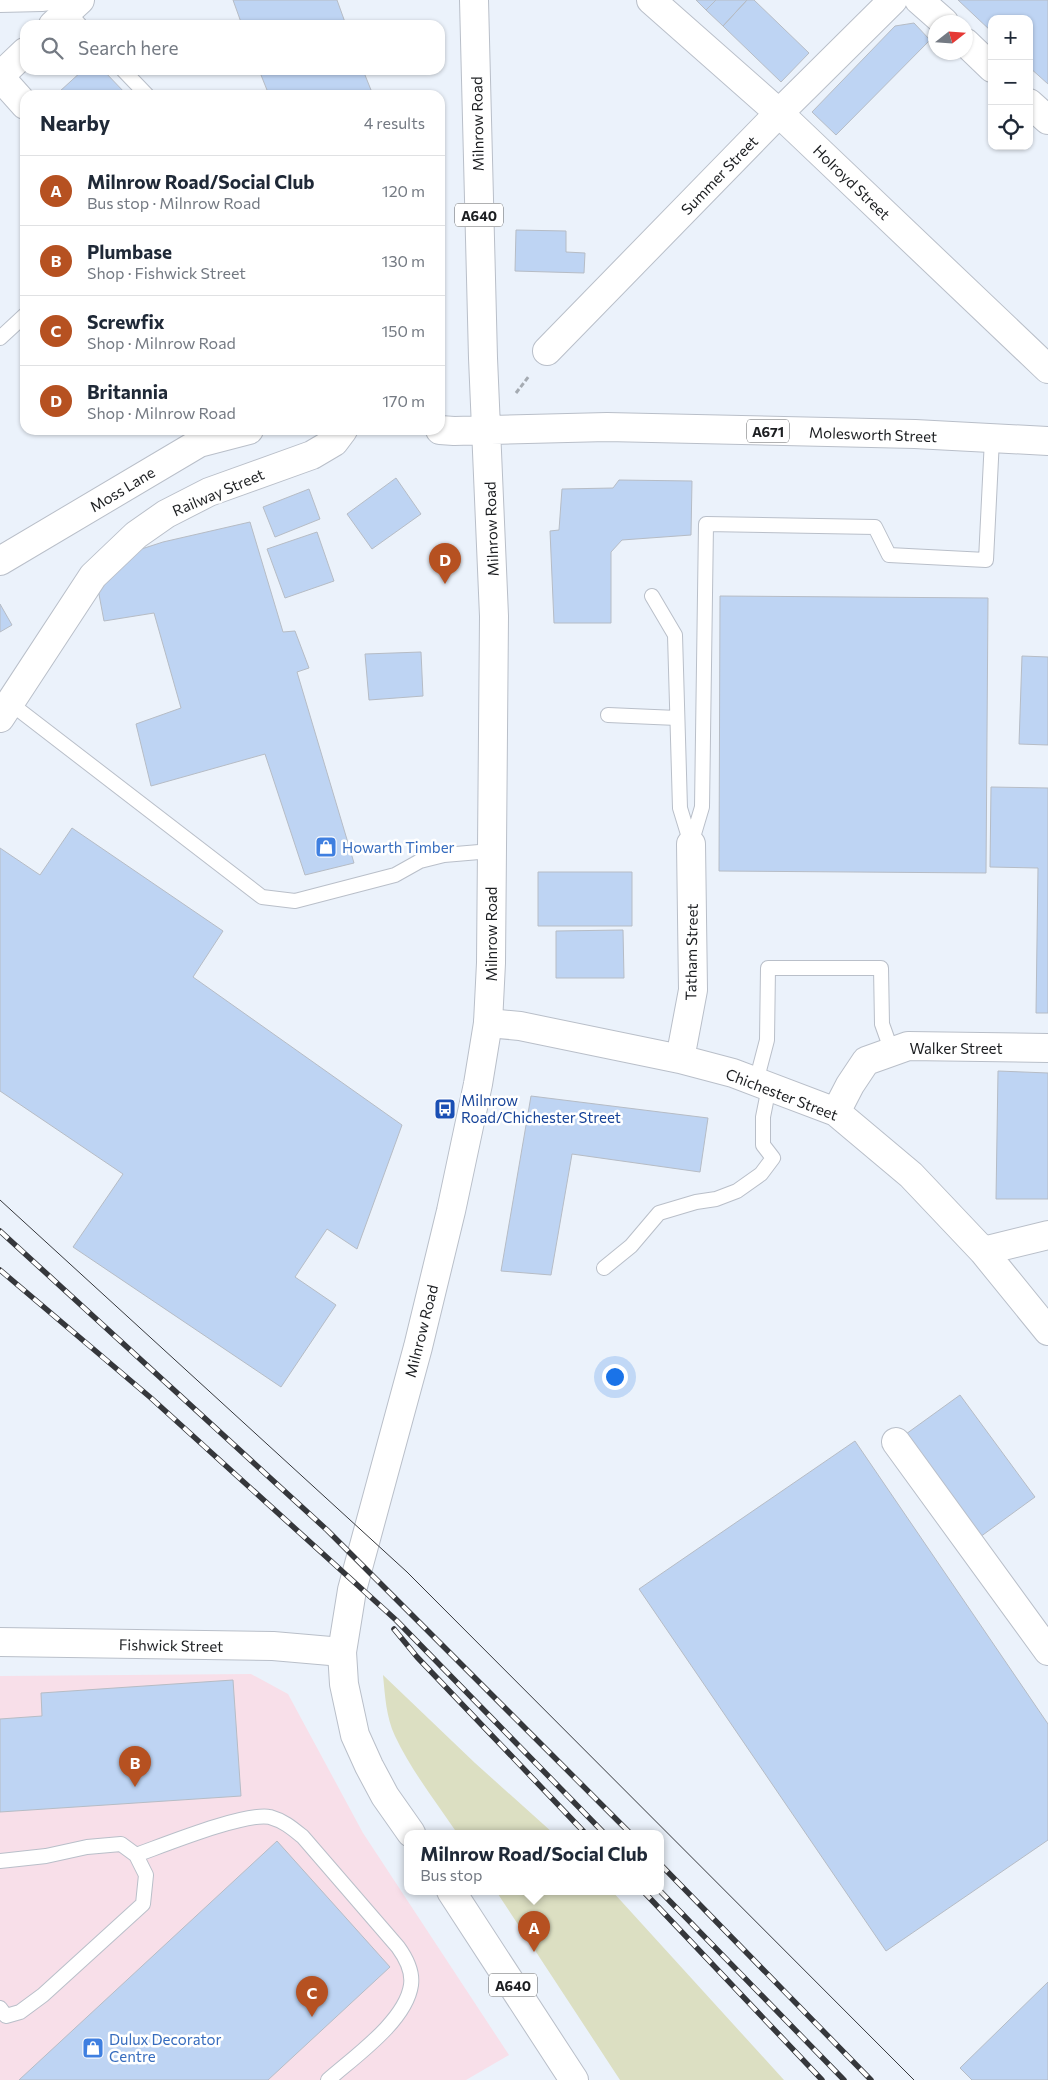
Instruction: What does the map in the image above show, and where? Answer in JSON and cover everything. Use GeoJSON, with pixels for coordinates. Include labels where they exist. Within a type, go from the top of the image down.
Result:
{"type":"FeatureCollection","features":[{"type":"Feature","properties":{"kind":"street","name":"Milnrow Road"},"geometry":{"type":"LineString","coordinates":[[409,1830],[368,1766],[355,1735],[344,1684],[342,1652],[352,1590],[418,1347],[451,1212],[478,1084],[488,1022],[491,964],[494,616],[488,430],[483,358],[474,0]]}},
{"type":"Feature","properties":{"kind":"street","name":"Holroyd Street"},"geometry":{"type":"LineString","coordinates":[[651,0],[779,113],[1048,369]]}},
{"type":"Feature","properties":{"kind":"street","name":"Summer Street"},"geometry":{"type":"LineString","coordinates":[[547,351],[779,113],[893,0]]}},
{"type":"Feature","properties":{"kind":"street"},"geometry":{"type":"LineString","coordinates":[[919,0],[936,15]]}},
{"type":"Feature","properties":{"kind":"street"},"geometry":{"type":"LineString","coordinates":[[973,50],[988,64]]}},
{"type":"Feature","properties":{"kind":"street"},"geometry":{"type":"LineString","coordinates":[[20,57],[0,76],[20,99]]}},
{"type":"Feature","properties":{"kind":"street"},"geometry":{"type":"LineString","coordinates":[[1031,105],[1048,120]]}},
{"type":"Feature","properties":{"kind":"street","name":"Molesworth Street"},"geometry":{"type":"LineString","coordinates":[[488,430],[607,427],[915,434],[1048,441]]}},
{"type":"Feature","properties":{"kind":"street","name":"A671"},"geometry":{"type":"LineString","coordinates":[[445,430],[488,430]]}},
{"type":"Feature","properties":{"kind":"street","name":"Moss Lane"},"geometry":{"type":"LineString","coordinates":[[0,561],[199,443],[230,435]]}},
{"type":"Feature","properties":{"kind":"street","name":"Railway Street"},"geometry":{"type":"LineString","coordinates":[[5,710],[93,576],[136,535],[166,514],[209,492],[312,455],[334,442],[340,435]]}},
{"type":"Feature","properties":{"kind":"street","name":"Tatham Street"},"geometry":{"type":"LineString","coordinates":[[680,1059],[693,990],[691,844]]}},
{"type":"Feature","properties":{"kind":"street","name":"Chichester Street"},"geometry":{"type":"LineString","coordinates":[[488,1022],[520,1026],[680,1059],[733,1073],[836,1112],[911,1175],[983,1251],[1048,1332]]}},
{"type":"Feature","properties":{"kind":"street","name":"Walker Street"},"geometry":{"type":"LineString","coordinates":[[836,1112],[850,1085],[866,1061],[908,1046],[1048,1048]]}},
{"type":"Feature","properties":{"kind":"street"},"geometry":{"type":"LineString","coordinates":[[983,1251],[1048,1235]]}},
{"type":"Feature","properties":{"kind":"street"},"geometry":{"type":"LineString","coordinates":[[896,1442],[1048,1651]]}},
{"type":"Feature","properties":{"kind":"street","name":"Fishwick Street"},"geometry":{"type":"LineString","coordinates":[[0,1642],[273,1646],[342,1652]]}},
{"type":"Feature","properties":{"kind":"street","name":"A640"},"geometry":{"type":"LineString","coordinates":[[454,1895],[574,2080]]}},
{"type":"Feature","properties":{"kind":"lane"},"geometry":{"type":"LineString","coordinates":[[0,5],[42,4],[71,12]]}},
{"type":"Feature","properties":{"kind":"lane"},"geometry":{"type":"LineString","coordinates":[[128,75],[142,90]]}},
{"type":"Feature","properties":{"kind":"lane"},"geometry":{"type":"LineString","coordinates":[[0,338],[20,320]]}},
{"type":"Feature","properties":{"kind":"lane"},"geometry":{"type":"LineString","coordinates":[[691,844],[702,807],[706,524],[875,527],[889,555],[986,560],[992,439]]}},
{"type":"Feature","properties":{"kind":"lane"},"geometry":{"type":"LineString","coordinates":[[652,596],[674,635],[680,808],[691,844]]}},
{"type":"Feature","properties":{"kind":"lane"},"geometry":{"type":"LineString","coordinates":[[5,710],[262,897],[295,900],[395,875],[420,861],[444,855],[491,851]]}},
{"type":"Feature","properties":{"kind":"lane"},"geometry":{"type":"LineString","coordinates":[[608,715],[677,718]]}},
{"type":"Feature","properties":{"kind":"lane"},"geometry":{"type":"LineString","coordinates":[[604,1268],[631,1246],[659,1213],[737,1191],[761,1174],[773,1158],[763,1145],[763,1084],[767,1040],[768,968],[881,968],[882,1024],[892,1052]]}},
{"type":"Feature","properties":{"kind":"lane"},"geometry":{"type":"LineString","coordinates":[[136,1855],[246,1818],[268,1817],[287,1823],[303,1837],[391,1939],[408,1961],[412,1985],[404,2006],[377,2037],[328,2080]]}},
{"type":"Feature","properties":{"kind":"lane"},"geometry":{"type":"LineString","coordinates":[[0,1860],[46,1856],[87,1847],[121,1844],[136,1855],[146,1875],[143,1904],[43,1995],[20,2012],[6,2016],[0,2008]]}},
{"type":"Feature","properties":{"kind":"shaded area"},"geometry":{"type":"Polygon","coordinates":[[[251,1674],[288,1694],[363,1833],[509,2055],[466,2080],[0,2080],[0,1676],[251,1674]]]}},
{"type":"Feature","properties":{"kind":"green space"},"geometry":{"type":"Polygon","coordinates":[[[383,1675],[475,1763],[550,1830],[455,1830],[401,1749],[392,1729],[385,1698],[383,1675]]]}},
{"type":"Feature","properties":{"kind":"green space"},"geometry":{"type":"Polygon","coordinates":[[[499,1895],[616,1895],[784,2080],[620,2080],[499,1895]]]}},
{"type":"Feature","properties":{"kind":"building"},"geometry":{"type":"Polygon","coordinates":[[[233,0],[337,0],[344,20],[240,20],[233,0]]]}},
{"type":"Feature","properties":{"kind":"building"},"geometry":{"type":"Polygon","coordinates":[[[696,0],[716,0],[706,10],[696,0]]]}},
{"type":"Feature","properties":{"kind":"building"},"geometry":{"type":"Polygon","coordinates":[[[716,0],[747,0],[723,26],[706,10],[716,0]]]}},
{"type":"Feature","properties":{"kind":"building"},"geometry":{"type":"Polygon","coordinates":[[[747,0],[754,0],[809,53],[781,82],[723,26],[747,0]]]}},
{"type":"Feature","properties":{"kind":"building"},"geometry":{"type":"Polygon","coordinates":[[[958,0],[1048,0],[1048,84],[1033,71],[1033,15],[988,15],[988,28],[958,0]]]}},
{"type":"Feature","properties":{"kind":"building"},"geometry":{"type":"Polygon","coordinates":[[[914,23],[928,38],[928,42],[836,135],[812,112],[895,26],[914,23]]]}},
{"type":"Feature","properties":{"kind":"building"},"geometry":{"type":"Polygon","coordinates":[[[78,75],[108,75],[122,90],[61,90],[78,75]]]}},
{"type":"Feature","properties":{"kind":"building"},"geometry":{"type":"Polygon","coordinates":[[[261,75],[365,75],[371,90],[267,90],[261,75]]]}},
{"type":"Feature","properties":{"kind":"building"},"geometry":{"type":"Polygon","coordinates":[[[516,230],[566,231],[566,252],[585,253],[584,273],[515,271],[516,230]]]}},
{"type":"Feature","properties":{"kind":"building"},"geometry":{"type":"Polygon","coordinates":[[[396,478],[421,514],[372,549],[347,514],[396,478]]]}},
{"type":"Feature","properties":{"kind":"building"},"geometry":{"type":"Polygon","coordinates":[[[619,480],[692,481],[691,535],[622,540],[611,552],[611,623],[554,623],[550,531],[559,530],[562,489],[613,488],[619,480]]]}},
{"type":"Feature","properties":{"kind":"building"},"geometry":{"type":"Polygon","coordinates":[[[309,489],[320,519],[275,537],[263,507],[309,489]]]}},
{"type":"Feature","properties":{"kind":"building"},"geometry":{"type":"Polygon","coordinates":[[[250,522],[283,632],[295,631],[309,668],[297,672],[354,863],[305,875],[265,754],[151,786],[136,724],[181,708],[154,613],[104,621],[98,589],[126,554],[163,542],[250,522]]]}},
{"type":"Feature","properties":{"kind":"building"},"geometry":{"type":"Polygon","coordinates":[[[317,532],[334,581],[285,598],[267,549],[317,532]]]}},
{"type":"Feature","properties":{"kind":"building"},"geometry":{"type":"Polygon","coordinates":[[[720,596],[988,598],[986,873],[719,871],[720,596]]]}},
{"type":"Feature","properties":{"kind":"building"},"geometry":{"type":"Polygon","coordinates":[[[0,604],[12,625],[0,632],[0,604]]]}},
{"type":"Feature","properties":{"kind":"building"},"geometry":{"type":"Polygon","coordinates":[[[421,652],[423,696],[369,700],[365,654],[421,652]]]}},
{"type":"Feature","properties":{"kind":"building"},"geometry":{"type":"Polygon","coordinates":[[[1022,656],[1048,657],[1048,745],[1019,744],[1022,656]]]}},
{"type":"Feature","properties":{"kind":"building"},"geometry":{"type":"Polygon","coordinates":[[[991,787],[1048,788],[1048,1013],[1036,1013],[1038,868],[990,867],[991,787]]]}},
{"type":"Feature","properties":{"kind":"building"},"geometry":{"type":"Polygon","coordinates":[[[72,828],[223,931],[193,977],[402,1125],[357,1249],[327,1229],[295,1277],[336,1305],[281,1387],[73,1247],[123,1174],[0,1091],[0,848],[40,875],[72,828]]]}},
{"type":"Feature","properties":{"kind":"building"},"geometry":{"type":"Polygon","coordinates":[[[538,872],[632,872],[632,926],[538,926],[538,872]]]}},
{"type":"Feature","properties":{"kind":"building"},"geometry":{"type":"Polygon","coordinates":[[[623,930],[624,978],[556,978],[556,931],[623,930]]]}},
{"type":"Feature","properties":{"kind":"building"},"geometry":{"type":"Polygon","coordinates":[[[998,1071],[1048,1073],[1048,1199],[996,1199],[998,1071]]]}},
{"type":"Feature","properties":{"kind":"building"},"geometry":{"type":"Polygon","coordinates":[[[531,1096],[708,1118],[700,1172],[572,1154],[551,1275],[501,1271],[531,1096]]]}},
{"type":"Feature","properties":{"kind":"building"},"geometry":{"type":"Polygon","coordinates":[[[960,1395],[1035,1497],[980,1537],[906,1434],[960,1395]]]}},
{"type":"Feature","properties":{"kind":"building"},"geometry":{"type":"Polygon","coordinates":[[[855,1441],[1048,1724],[1048,1840],[886,1951],[639,1589],[855,1441]]]}},
{"type":"Feature","properties":{"kind":"building"},"geometry":{"type":"Polygon","coordinates":[[[233,1680],[241,1796],[0,1812],[0,1719],[42,1716],[41,1693],[233,1680]]]}},
{"type":"Feature","properties":{"kind":"building"},"geometry":{"type":"Polygon","coordinates":[[[277,1841],[390,1967],[268,2080],[19,2080],[277,1841]]]}},
{"type":"Feature","properties":{"kind":"building"},"geometry":{"type":"Polygon","coordinates":[[[1048,1982],[1048,2080],[972,2080],[960,2068],[1048,1982]]]}},
{"type":"Feature","properties":{"kind":"tram line"},"geometry":{"type":"LineString","coordinates":[[0,1200],[407,1572],[914,2080]]}},
{"type":"Feature","properties":{"kind":"railway"},"geometry":{"type":"LineString","coordinates":[[0,1231],[327,1530],[627,1830]]}},
{"type":"Feature","properties":{"kind":"railway"},"geometry":{"type":"LineString","coordinates":[[0,1270],[151,1398],[396,1620],[601,1830]]}},
{"type":"Feature","properties":{"kind":"railway"},"geometry":{"type":"LineString","coordinates":[[394,1629],[417,1657],[582,1830]]}},
{"type":"Feature","properties":{"kind":"railway"},"geometry":{"type":"LineString","coordinates":[[664,1868],[871,2080]]}},
{"type":"Feature","properties":{"kind":"railway"},"geometry":{"type":"LineString","coordinates":[[647,1895],[822,2080]]}},
{"type":"Feature","properties":{"kind":"railway"},"geometry":{"type":"LineString","coordinates":[[664,1895],[844,2080]]}},
{"type":"Feature","properties":{"kind":"place","name":"Britannia"},"geometry":{"type":"Point","coordinates":[445,584]}},
{"type":"Feature","properties":{"kind":"place","name":"Howarth Timber"},"geometry":{"type":"Point","coordinates":[326,847]}},
{"type":"Feature","properties":{"kind":"place","name":"Milnrow Road/Chichester Street"},"geometry":{"type":"Point","coordinates":[445,1109]}},
{"type":"Feature","properties":{"kind":"place","name":"Plumbase"},"geometry":{"type":"Point","coordinates":[135,1787]}},
{"type":"Feature","properties":{"kind":"place","name":"Milnrow Road/Social Club"},"geometry":{"type":"Point","coordinates":[534,1952]}},
{"type":"Feature","properties":{"kind":"place","name":"Screwfix"},"geometry":{"type":"Point","coordinates":[312,2017]}},
{"type":"Feature","properties":{"kind":"place","name":"Dulux Decorator Centre"},"geometry":{"type":"Point","coordinates":[93,2048]}}]}
